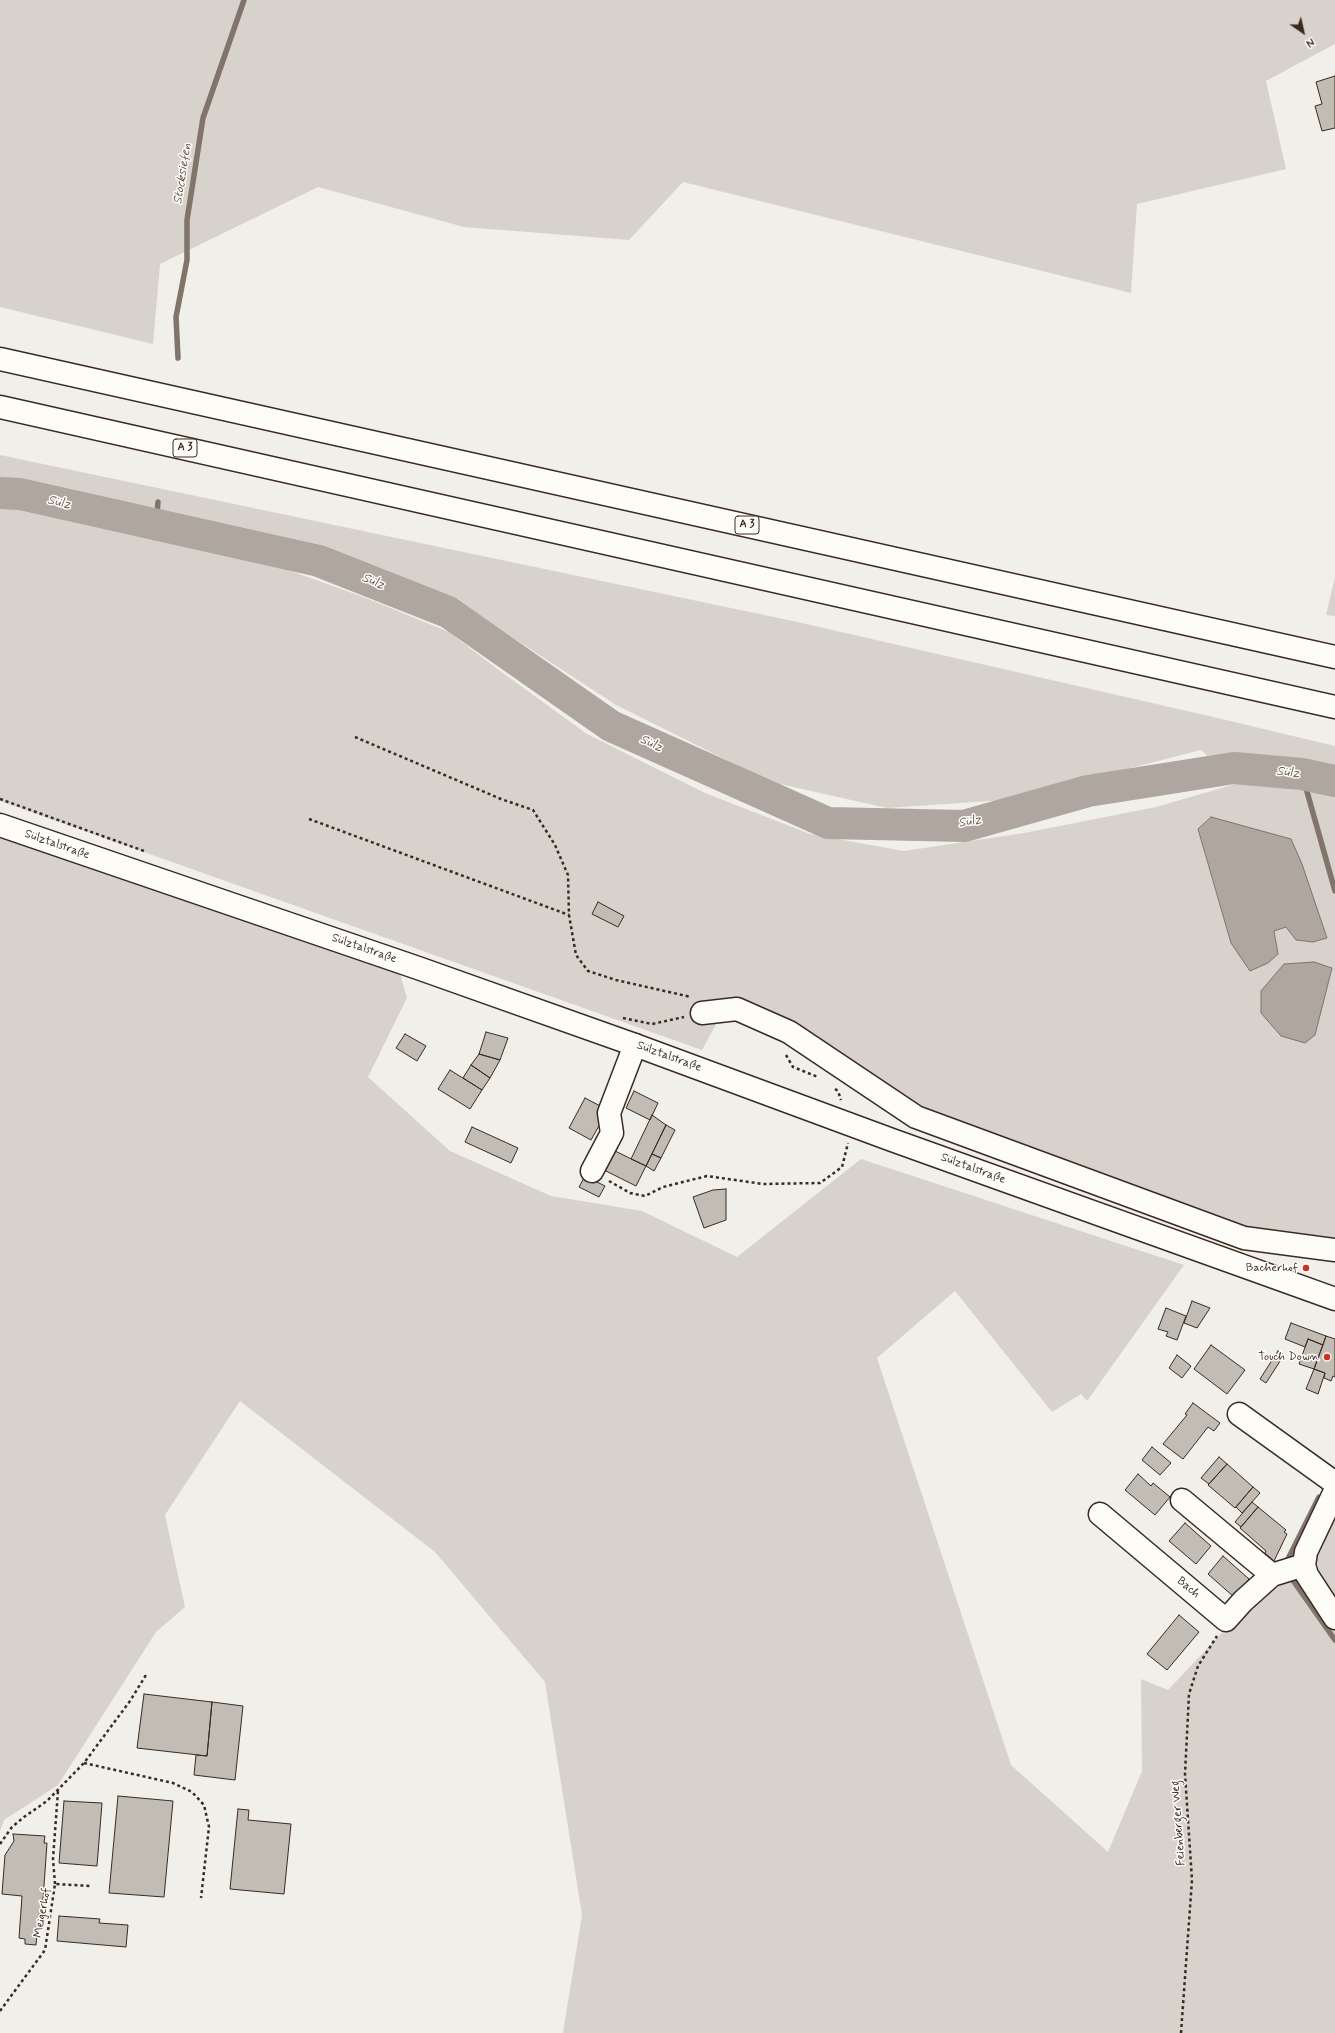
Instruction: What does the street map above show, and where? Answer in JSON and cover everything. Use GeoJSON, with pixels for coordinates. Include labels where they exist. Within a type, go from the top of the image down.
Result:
{"type":"FeatureCollection","features":[{"type":"Feature","properties":{"kind":"main road","name":"A 3"},"geometry":{"type":"LineString","coordinates":[[0,359],[1335,657]]}},
{"type":"Feature","properties":{"kind":"main road","name":"A 3"},"geometry":{"type":"LineString","coordinates":[[0,406],[1335,707]]}},
{"type":"Feature","properties":{"kind":"main road","name":"Sülztalstraße"},"geometry":{"type":"LineString","coordinates":[[0,825],[411,965],[1335,1299]]}},
{"type":"Feature","properties":{"kind":"main road"},"geometry":{"type":"LineString","coordinates":[[699,1005],[736,1009],[789,1032],[916,1117],[1244,1238],[1335,1250]]}},
{"type":"Feature","properties":{"kind":"main road"},"geometry":{"type":"LineString","coordinates":[[592,1171],[612,1133],[609,1113],[635,1045]]}},
{"type":"Feature","properties":{"kind":"main road"},"geometry":{"type":"LineString","coordinates":[[1239,1414],[1335,1483]]}},
{"type":"Feature","properties":{"kind":"main road"},"geometry":{"type":"LineString","coordinates":[[1335,1491],[1306,1552],[1304,1565],[1307,1575],[1335,1618]]}},
{"type":"Feature","properties":{"kind":"main road"},"geometry":{"type":"LineString","coordinates":[[1182,1500],[1272,1575]]}},
{"type":"Feature","properties":{"kind":"main road","name":"Bach"},"geometry":{"type":"LineString","coordinates":[[1100,1514],[1226,1620]]}},
{"type":"Feature","properties":{"kind":"main road"},"geometry":{"type":"LineString","coordinates":[[1226,1620],[1243,1601],[1272,1575],[1304,1565]]}},
{"type":"Feature","properties":{"kind":"path"},"geometry":{"type":"LineString","coordinates":[[355,737],[501,799],[533,810],[555,845],[568,875],[569,914],[576,955],[588,971],[699,1005]]}},
{"type":"Feature","properties":{"kind":"path"},"geometry":{"type":"LineString","coordinates":[[309,819],[569,914]]}},
{"type":"Feature","properties":{"kind":"path"},"geometry":{"type":"LineString","coordinates":[[592,1171],[630,1193],[645,1196],[663,1188],[707,1176],[763,1184],[820,1184],[842,1167],[848,1143]]}},
{"type":"Feature","properties":{"kind":"path","name":"Feienberger Weg"},"geometry":{"type":"LineString","coordinates":[[1181,2033],[1192,1880],[1185,1774],[1189,1694],[1198,1666],[1226,1620]]}},
{"type":"Feature","properties":{"kind":"path"},"geometry":{"type":"LineString","coordinates":[[0,1844],[12,1827],[24,1816],[47,1801],[84,1763],[130,1701],[146,1674]]}},
{"type":"Feature","properties":{"kind":"path"},"geometry":{"type":"LineString","coordinates":[[84,1763],[173,1782],[192,1792],[204,1805],[209,1827],[202,1898]]}},
{"type":"Feature","properties":{"kind":"path"},"geometry":{"type":"LineString","coordinates":[[55,1884],[53,1859],[58,1791]]}},
{"type":"Feature","properties":{"kind":"path","name":"Meigerhof"},"geometry":{"type":"LineString","coordinates":[[0,2011],[45,1950],[55,1884],[90,1886]]}},
{"type":"Feature","properties":{"kind":"shaded area"},"geometry":{"type":"Polygon","coordinates":[[[0,0],[1335,0],[1335,44],[1266,81],[1286,169],[1137,204],[1131,293],[683,182],[629,240],[464,227],[318,187],[160,264],[153,344],[0,307],[0,0]]]}},
{"type":"Feature","properties":{"kind":"shaded area"},"geometry":{"type":"Polygon","coordinates":[[[0,455],[793,621],[1335,746],[1335,1241],[1256,1230],[927,1108],[726,1006],[702,1050],[0,801],[0,504],[288,570],[366,598],[449,632],[587,734],[705,793],[810,834],[904,851],[1024,833],[1156,807],[1239,783],[1201,750],[1005,800],[887,808],[771,782],[616,705],[472,611],[388,571],[260,532],[21,482],[0,480],[0,455]],[[1211,817],[1198,829],[1231,943],[1286,927],[1211,817]],[[1261,991],[1315,1035],[1319,1016],[1261,991]]]}},
{"type":"Feature","properties":{"kind":"shaded area"},"geometry":{"type":"Polygon","coordinates":[[[1335,577],[1335,616],[1326,615],[1335,577]]]}},
{"type":"Feature","properties":{"kind":"shaded area"},"geometry":{"type":"Polygon","coordinates":[[[1211,817],[1291,839],[1302,864],[1327,938],[1313,942],[1296,940],[1286,927],[1274,931],[1278,954],[1268,963],[1250,971],[1231,943],[1198,829],[1211,817]]]}},
{"type":"Feature","properties":{"kind":"shaded area"},"geometry":{"type":"Polygon","coordinates":[[[0,836],[400,974],[407,998],[368,1077],[450,1151],[551,1196],[642,1211],[737,1257],[861,1159],[1184,1265],[1087,1401],[1081,1394],[1052,1412],[955,1291],[877,1358],[1011,1765],[1108,1852],[1142,1771],[1141,1679],[1168,1690],[1236,1618],[1284,1576],[1299,1575],[1335,1630],[1335,2033],[563,2033],[582,1915],[545,1682],[435,1552],[240,1401],[165,1515],[185,1607],[156,1632],[58,1785],[4,1820],[0,1831],[0,836]]]}},
{"type":"Feature","properties":{"kind":"shaded area"},"geometry":{"type":"Polygon","coordinates":[[[1314,962],[1332,968],[1315,1035],[1305,1043],[1281,1036],[1261,1013],[1261,991],[1284,964],[1314,962]]]}},
{"type":"Feature","properties":{"kind":"shaded area"},"geometry":{"type":"Polygon","coordinates":[[[1335,1509],[1335,1605],[1320,1578],[1316,1556],[1335,1509]]]}},
{"type":"Feature","properties":{"kind":"building"},"geometry":{"type":"Polygon","coordinates":[[[1335,76],[1335,128],[1322,131],[1315,106],[1322,104],[1316,82],[1335,76]]]}},
{"type":"Feature","properties":{"kind":"building"},"geometry":{"type":"Polygon","coordinates":[[[598,902],[624,916],[618,927],[592,914],[598,902]]]}},
{"type":"Feature","properties":{"kind":"building"},"geometry":{"type":"Polygon","coordinates":[[[486,1032],[508,1038],[500,1060],[479,1054],[486,1032]]]}},
{"type":"Feature","properties":{"kind":"building"},"geometry":{"type":"Polygon","coordinates":[[[405,1034],[426,1046],[417,1061],[396,1048],[405,1034]]]}},
{"type":"Feature","properties":{"kind":"building"},"geometry":{"type":"Polygon","coordinates":[[[479,1054],[500,1060],[490,1078],[471,1065],[479,1054]]]}},
{"type":"Feature","properties":{"kind":"building"},"geometry":{"type":"Polygon","coordinates":[[[471,1065],[490,1078],[482,1090],[463,1078],[471,1065]]]}},
{"type":"Feature","properties":{"kind":"building"},"geometry":{"type":"Polygon","coordinates":[[[450,1070],[482,1090],[470,1109],[438,1089],[450,1070]]]}},
{"type":"Feature","properties":{"kind":"building"},"geometry":{"type":"Polygon","coordinates":[[[634,1091],[658,1103],[650,1120],[626,1108],[634,1091]]]}},
{"type":"Feature","properties":{"kind":"building"},"geometry":{"type":"Polygon","coordinates":[[[585,1098],[608,1110],[591,1140],[569,1128],[585,1098]]]}},
{"type":"Feature","properties":{"kind":"building"},"geometry":{"type":"Polygon","coordinates":[[[652,1115],[666,1125],[646,1166],[631,1159],[652,1115]]]}},
{"type":"Feature","properties":{"kind":"building"},"geometry":{"type":"Polygon","coordinates":[[[666,1125],[675,1130],[661,1158],[652,1154],[666,1125]]]}},
{"type":"Feature","properties":{"kind":"building"},"geometry":{"type":"Polygon","coordinates":[[[472,1127],[518,1148],[511,1163],[465,1142],[472,1127]]]}},
{"type":"Feature","properties":{"kind":"building"},"geometry":{"type":"Polygon","coordinates":[[[613,1150],[646,1166],[636,1186],[602,1169],[613,1150]]]}},
{"type":"Feature","properties":{"kind":"building"},"geometry":{"type":"Polygon","coordinates":[[[652,1154],[661,1158],[654,1171],[646,1166],[652,1154]]]}},
{"type":"Feature","properties":{"kind":"building"},"geometry":{"type":"Polygon","coordinates":[[[585,1176],[605,1186],[599,1197],[579,1187],[585,1176]]]}},
{"type":"Feature","properties":{"kind":"building"},"geometry":{"type":"Polygon","coordinates":[[[726,1189],[726,1220],[704,1228],[693,1197],[713,1190],[726,1189]]]}},
{"type":"Feature","properties":{"kind":"building"},"geometry":{"type":"Polygon","coordinates":[[[1192,1301],[1210,1308],[1197,1328],[1184,1323],[1192,1301]]]}},
{"type":"Feature","properties":{"kind":"building"},"geometry":{"type":"Polygon","coordinates":[[[1166,1308],[1186,1316],[1177,1340],[1166,1336],[1168,1332],[1158,1329],[1166,1308]]]}},
{"type":"Feature","properties":{"kind":"building"},"geometry":{"type":"Polygon","coordinates":[[[1291,1323],[1326,1336],[1323,1345],[1308,1339],[1305,1347],[1285,1339],[1291,1323]]]}},
{"type":"Feature","properties":{"kind":"building","name":"Touch Down"},"geometry":{"type":"Polygon","coordinates":[[[1326,1336],[1335,1339],[1335,1377],[1333,1376],[1331,1381],[1324,1378],[1325,1373],[1314,1369],[1326,1336]]]}},
{"type":"Feature","properties":{"kind":"building"},"geometry":{"type":"Polygon","coordinates":[[[1308,1339],[1323,1345],[1314,1369],[1299,1364],[1308,1339]]]}},
{"type":"Feature","properties":{"kind":"building"},"geometry":{"type":"Polygon","coordinates":[[[1211,1345],[1245,1370],[1227,1394],[1194,1369],[1211,1345]]]}},
{"type":"Feature","properties":{"kind":"building"},"geometry":{"type":"Polygon","coordinates":[[[1278,1351],[1284,1355],[1266,1383],[1260,1379],[1278,1351]]]}},
{"type":"Feature","properties":{"kind":"building"},"geometry":{"type":"Polygon","coordinates":[[[1177,1355],[1191,1366],[1182,1378],[1169,1368],[1177,1355]]]}},
{"type":"Feature","properties":{"kind":"building"},"geometry":{"type":"Polygon","coordinates":[[[1314,1369],[1325,1373],[1318,1394],[1306,1389],[1314,1369]]]}},
{"type":"Feature","properties":{"kind":"building"},"geometry":{"type":"Polygon","coordinates":[[[1193,1403],[1220,1423],[1214,1431],[1208,1427],[1183,1459],[1163,1444],[1187,1415],[1185,1414],[1193,1403]]]}},
{"type":"Feature","properties":{"kind":"building"},"geometry":{"type":"Polygon","coordinates":[[[1152,1447],[1171,1463],[1160,1475],[1142,1460],[1152,1447]]]}},
{"type":"Feature","properties":{"kind":"building"},"geometry":{"type":"Polygon","coordinates":[[[1219,1457],[1227,1464],[1209,1484],[1201,1478],[1219,1457]]]}},
{"type":"Feature","properties":{"kind":"building"},"geometry":{"type":"Polygon","coordinates":[[[1227,1464],[1253,1487],[1235,1508],[1208,1485],[1227,1464]]]}},
{"type":"Feature","properties":{"kind":"building"},"geometry":{"type":"Polygon","coordinates":[[[1138,1474],[1151,1486],[1153,1483],[1170,1497],[1155,1515],[1125,1490],[1138,1474]]]}},
{"type":"Feature","properties":{"kind":"building"},"geometry":{"type":"Polygon","coordinates":[[[1253,1487],[1260,1493],[1242,1513],[1236,1507],[1253,1487]]]}},
{"type":"Feature","properties":{"kind":"building"},"geometry":{"type":"Polygon","coordinates":[[[1252,1502],[1258,1507],[1241,1527],[1235,1522],[1252,1502]]]}},
{"type":"Feature","properties":{"kind":"building"},"geometry":{"type":"Polygon","coordinates":[[[1258,1507],[1286,1530],[1284,1532],[1287,1534],[1274,1561],[1265,1553],[1266,1551],[1240,1528],[1258,1507]]]}},
{"type":"Feature","properties":{"kind":"building"},"geometry":{"type":"Polygon","coordinates":[[[1185,1523],[1211,1546],[1196,1564],[1169,1541],[1185,1523]]]}},
{"type":"Feature","properties":{"kind":"building"},"geometry":{"type":"Polygon","coordinates":[[[1223,1556],[1249,1579],[1234,1597],[1208,1574],[1223,1556]]]}},
{"type":"Feature","properties":{"kind":"building"},"geometry":{"type":"Polygon","coordinates":[[[1179,1615],[1199,1632],[1167,1670],[1147,1654],[1179,1615]]]}},
{"type":"Feature","properties":{"kind":"building"},"geometry":{"type":"Polygon","coordinates":[[[144,1694],[212,1702],[207,1756],[137,1748],[144,1694]]]}},
{"type":"Feature","properties":{"kind":"building"},"geometry":{"type":"Polygon","coordinates":[[[212,1702],[243,1706],[235,1780],[194,1775],[196,1755],[207,1756],[212,1702]]]}},
{"type":"Feature","properties":{"kind":"building"},"geometry":{"type":"Polygon","coordinates":[[[118,1796],[173,1801],[164,1897],[109,1893],[118,1796]]]}},
{"type":"Feature","properties":{"kind":"building"},"geometry":{"type":"Polygon","coordinates":[[[64,1801],[102,1803],[97,1866],[59,1863],[64,1801]]]}},
{"type":"Feature","properties":{"kind":"building"},"geometry":{"type":"Polygon","coordinates":[[[238,1809],[249,1810],[248,1820],[291,1824],[284,1894],[230,1889],[238,1809]]]}},
{"type":"Feature","properties":{"kind":"building"},"geometry":{"type":"Polygon","coordinates":[[[13,1834],[45,1836],[44,1843],[47,1843],[42,1914],[39,1914],[36,1945],[25,1944],[25,1939],[19,1938],[22,1896],[2,1894],[5,1855],[14,1841],[13,1834]]]}},
{"type":"Feature","properties":{"kind":"building"},"geometry":{"type":"Polygon","coordinates":[[[59,1916],[100,1919],[99,1923],[128,1925],[126,1947],[57,1941],[59,1916]]]}},
{"type":"Feature","properties":{"kind":"waterway","name":"Stocksiefen"},"geometry":{"type":"LineString","coordinates":[[178,358],[176,317],[187,260],[187,220],[203,118],[244,0]]}},
{"type":"Feature","properties":{"kind":"waterway","name":"Sülz"},"geometry":{"type":"LineString","coordinates":[[0,493],[20,494],[319,561],[448,612],[611,726],[828,823],[964,826],[1088,791],[1234,768],[1302,774],[1335,781]]}},
{"type":"Feature","properties":{"kind":"waterway","name":"Stocksiefen"},"geometry":{"type":"LineString","coordinates":[[156,524],[158,502]]}},
{"type":"Feature","properties":{"kind":"waterway"},"geometry":{"type":"LineString","coordinates":[[1302,774],[1335,891]]}},
{"type":"Feature","properties":{"kind":"waterway"},"geometry":{"type":"LineString","coordinates":[[1288,1559],[1319,1497]]}},
{"type":"Feature","properties":{"kind":"waterway"},"geometry":{"type":"LineString","coordinates":[[1292,1579],[1335,1640]]}},
{"type":"Feature","properties":{"kind":"place","name":"Bacherhof"},"geometry":{"type":"Point","coordinates":[1306,1268]}},
{"type":"Feature","properties":{"kind":"place","name":"Touch Down"},"geometry":{"type":"Point","coordinates":[1327,1357]}}]}
